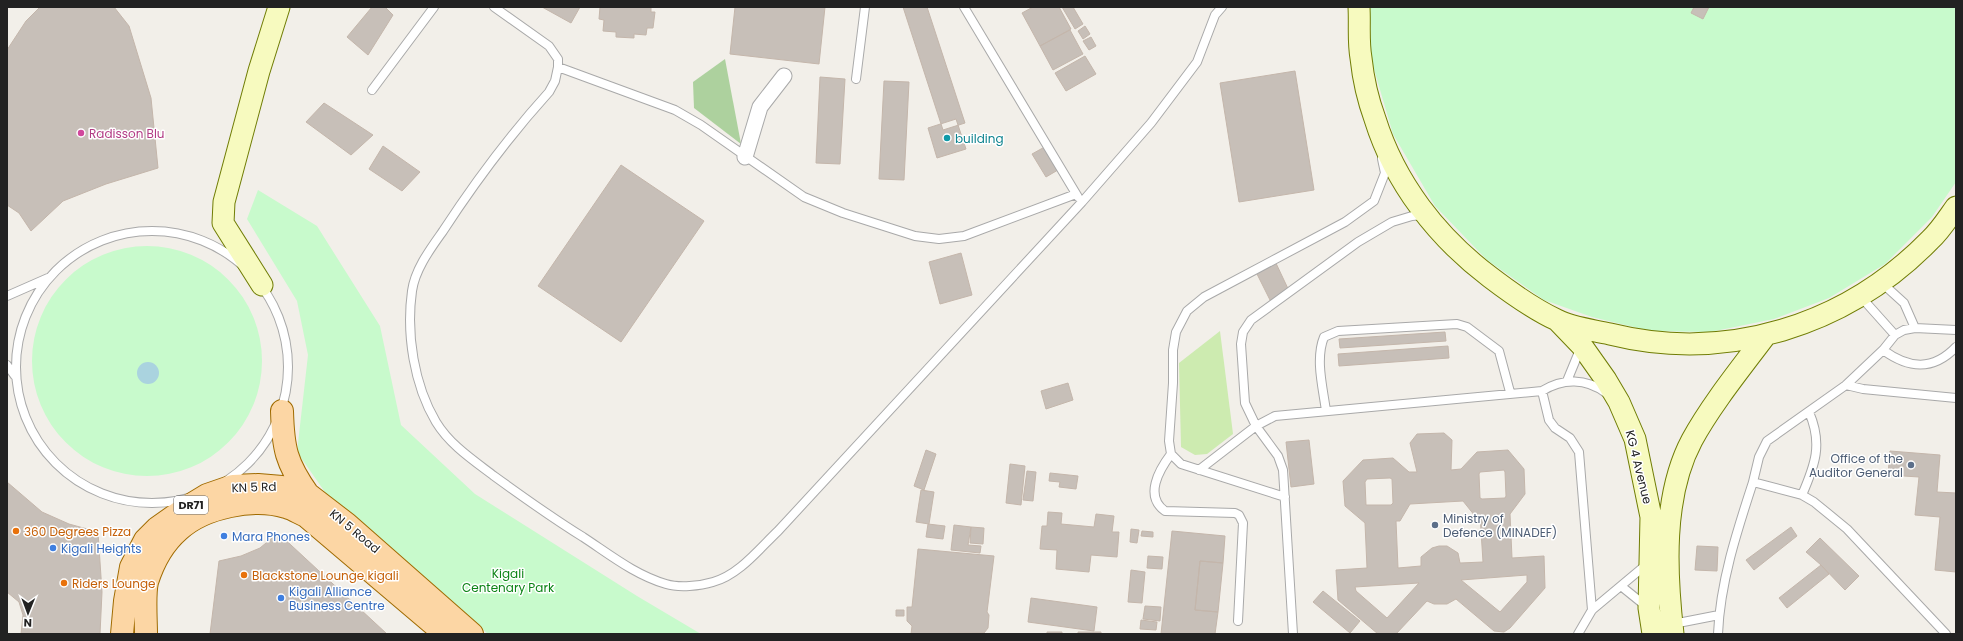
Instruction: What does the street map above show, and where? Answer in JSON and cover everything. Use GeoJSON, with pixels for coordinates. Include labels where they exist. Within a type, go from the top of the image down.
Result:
{"type":"FeatureCollection","features":[{"type":"Feature","properties":{"kind":"main road"},"geometry":{"type":"LineString","coordinates":[[262,285],[224,223],[224,202],[259,71],[279,7]]}},
{"type":"Feature","properties":{"kind":"main road"},"geometry":{"type":"LineString","coordinates":[[1359,7],[1360,57],[1375,119],[1395,168],[1425,215],[1466,259],[1517,297],[1558,321],[1637,341],[1701,344],[1765,336],[1815,320],[1861,297],[1882,283],[1931,240],[1956,207]]}},
{"type":"Feature","properties":{"kind":"main road","name":"KG 4 Avenue"},"geometry":{"type":"LineString","coordinates":[[1558,321],[1582,346],[1606,380],[1635,438],[1645,481],[1651,517],[1649,608],[1653,634]]}},
{"type":"Feature","properties":{"kind":"main road","name":"KG 4 Avenue"},"geometry":{"type":"LineString","coordinates":[[1673,629],[1669,594],[1669,552],[1671,506],[1678,476],[1692,440],[1724,391],[1765,336]]}},
{"type":"Feature","properties":{"kind":"main road"},"geometry":{"type":"LineString","coordinates":[[282,411],[285,450],[290,467],[308,494]]}},
{"type":"Feature","properties":{"kind":"main road","name":"KN 5 Rd"},"geometry":{"type":"LineString","coordinates":[[122,634],[124,601],[130,567],[145,540],[157,528],[207,495],[233,486],[282,486],[308,494]]}},
{"type":"Feature","properties":{"kind":"main road","name":"KN 5 Road"},"geometry":{"type":"LineString","coordinates":[[308,494],[347,524],[472,634]]}},
{"type":"Feature","properties":{"kind":"main road","name":"KN 5 Road"},"geometry":{"type":"LineString","coordinates":[[146,634],[147,583],[164,546],[179,529],[203,515],[230,506],[260,503],[287,507],[306,516],[445,634]]}},
{"type":"Feature","properties":{"kind":"street"},"geometry":{"type":"LineString","coordinates":[[745,157],[760,107],[784,76]]}},
{"type":"Feature","properties":{"kind":"lane"},"geometry":{"type":"LineString","coordinates":[[372,90],[434,7]]}},
{"type":"Feature","properties":{"kind":"lane"},"geometry":{"type":"LineString","coordinates":[[494,7],[522,29],[549,46],[558,59],[556,81],[549,92],[514,134],[462,202],[433,244],[418,271],[412,289],[411,307],[412,339],[417,377],[431,413],[437,424],[456,446],[516,493],[561,524],[628,567],[668,585],[712,582],[728,577],[778,531],[1082,202],[1152,124],[1197,62],[1215,15],[1222,7]]}},
{"type":"Feature","properties":{"kind":"lane"},"geometry":{"type":"LineString","coordinates":[[856,79],[865,7]]}},
{"type":"Feature","properties":{"kind":"lane"},"geometry":{"type":"LineString","coordinates":[[964,7],[1082,202]]}},
{"type":"Feature","properties":{"kind":"lane"},"geometry":{"type":"LineString","coordinates":[[558,67],[675,110],[701,125],[804,197],[843,214],[914,236],[939,239],[964,236],[1076,194]]}},
{"type":"Feature","properties":{"kind":"lane"},"geometry":{"type":"LineString","coordinates":[[1285,497],[1181,464],[1171,454],[1169,441],[1173,383],[1173,350],[1176,332],[1187,310],[1204,298],[1345,222],[1374,201],[1385,173],[1375,119]]}},
{"type":"Feature","properties":{"kind":"lane"},"geometry":{"type":"LineString","coordinates":[[1293,634],[1283,470],[1278,456],[1256,426],[1245,403],[1241,344],[1243,332],[1251,320],[1358,242],[1392,222],[1412,216],[1425,215]]}},
{"type":"Feature","properties":{"kind":"lane"},"geometry":{"type":"LineString","coordinates":[[7,296],[48,278],[75,254],[114,236],[156,231],[197,238],[233,257],[262,285],[283,324],[290,368],[282,411],[263,448],[233,477],[196,496],[155,503],[113,498],[83,484],[56,464],[36,438],[22,408],[15,376],[22,324],[48,278]]}},
{"type":"Feature","properties":{"kind":"lane"},"geometry":{"type":"LineString","coordinates":[[1882,283],[1904,303],[1915,328]]}},
{"type":"Feature","properties":{"kind":"lane"},"geometry":{"type":"LineString","coordinates":[[1861,297],[1896,335]]}},
{"type":"Feature","properties":{"kind":"lane"},"geometry":{"type":"LineString","coordinates":[[1326,411],[1321,375],[1320,346],[1324,337],[1338,331],[1457,324],[1467,327],[1499,351],[1510,392]]}},
{"type":"Feature","properties":{"kind":"lane"},"geometry":{"type":"LineString","coordinates":[[1718,634],[1719,615],[1736,533],[1753,482],[1758,457],[1767,441],[1846,385],[1884,350],[1896,335],[1904,330],[1915,328],[1956,330]]}},
{"type":"Feature","properties":{"kind":"lane"},"geometry":{"type":"LineString","coordinates":[[1567,380],[1582,346]]}},
{"type":"Feature","properties":{"kind":"lane"},"geometry":{"type":"LineString","coordinates":[[1884,350],[1895,358],[1908,364],[1922,365],[1937,362],[1947,356],[1956,347]]}},
{"type":"Feature","properties":{"kind":"lane"},"geometry":{"type":"LineString","coordinates":[[7,365],[15,376]]}},
{"type":"Feature","properties":{"kind":"lane"},"geometry":{"type":"LineString","coordinates":[[1199,470],[1256,426],[1275,416],[1542,390],[1554,383],[1567,380],[1598,387],[1618,402]]}},
{"type":"Feature","properties":{"kind":"lane"},"geometry":{"type":"LineString","coordinates":[[1846,385],[1863,389],[1956,398]]}},
{"type":"Feature","properties":{"kind":"lane"},"geometry":{"type":"LineString","coordinates":[[1542,390],[1549,420],[1555,428],[1570,438],[1579,452],[1592,610]]}},
{"type":"Feature","properties":{"kind":"lane"},"geometry":{"type":"LineString","coordinates":[[1802,495],[1810,476],[1817,445],[1816,428],[1809,412]]}},
{"type":"Feature","properties":{"kind":"lane"},"geometry":{"type":"LineString","coordinates":[[1171,454],[1159,470],[1156,478],[1155,500],[1159,506],[1165,511],[1235,513],[1239,515],[1243,523],[1238,621]]}},
{"type":"Feature","properties":{"kind":"lane"},"geometry":{"type":"LineString","coordinates":[[1753,482],[1802,495],[1814,502],[1847,529],[1946,634]]}},
{"type":"Feature","properties":{"kind":"lane"},"geometry":{"type":"LineString","coordinates":[[1578,634],[1592,610],[1649,562]]}},
{"type":"Feature","properties":{"kind":"lane"},"geometry":{"type":"LineString","coordinates":[[1621,586],[1649,608]]}},
{"type":"Feature","properties":{"kind":"lane"},"geometry":{"type":"LineString","coordinates":[[1673,629],[1719,615]]}},
{"type":"Feature","properties":{"kind":"green space"},"geometry":{"type":"Polygon","coordinates":[[[1370,7],[1956,7],[1956,182],[1932,217],[1885,264],[1829,298],[1774,319],[1710,332],[1650,331],[1592,317],[1544,300],[1487,260],[1435,206],[1393,134],[1371,59],[1370,7]]]}},
{"type":"Feature","properties":{"kind":"green space"},"geometry":{"type":"Polygon","coordinates":[[[725,59],[741,144],[694,108],[693,82],[725,59]]]}},
{"type":"Feature","properties":{"kind":"green space","name":"Kigali Centenary Park"},"geometry":{"type":"Polygon","coordinates":[[[258,190],[317,226],[380,326],[401,425],[475,494],[637,596],[701,634],[488,634],[327,495],[297,452],[308,355],[297,301],[247,219],[258,190]]]}},
{"type":"Feature","properties":{"kind":"green space"},"geometry":{"type":"Polygon","coordinates":[[[136,246],[158,246],[180,251],[201,259],[220,272],[236,288],[249,307],[257,328],[262,350],[260,383],[249,415],[236,434],[220,450],[201,463],[180,471],[158,476],[136,476],[114,471],[93,463],[74,450],[58,434],[45,415],[37,394],[32,372],[32,350],[37,328],[45,307],[58,288],[74,272],[93,259],[114,251],[136,246]]]}},
{"type":"Feature","properties":{"kind":"green space"},"geometry":{"type":"Polygon","coordinates":[[[1220,331],[1233,434],[1207,454],[1195,455],[1181,447],[1179,363],[1220,331]]]}},
{"type":"Feature","properties":{"kind":"water"},"geometry":{"type":"Polygon","coordinates":[[[148,362],[156,365],[159,373],[156,381],[148,384],[140,381],[137,373],[140,365],[148,362]]]}},
{"type":"Feature","properties":{"kind":"building","name":"Radisson Blu"},"geometry":{"type":"Polygon","coordinates":[[[40,7],[114,7],[129,26],[151,98],[158,168],[106,184],[63,201],[31,231],[19,213],[7,205],[7,50],[26,21],[40,7]]]}},
{"type":"Feature","properties":{"kind":"building"},"geometry":{"type":"Polygon","coordinates":[[[372,7],[385,7],[393,15],[368,55],[347,37],[372,7]]]}},
{"type":"Feature","properties":{"kind":"building"},"geometry":{"type":"Polygon","coordinates":[[[542,7],[580,7],[571,23],[542,7]]]}},
{"type":"Feature","properties":{"kind":"building"},"geometry":{"type":"Polygon","coordinates":[[[600,7],[651,7],[651,12],[655,12],[653,28],[647,28],[646,35],[634,34],[634,38],[616,37],[616,32],[603,31],[604,20],[599,19],[600,7]]]}},
{"type":"Feature","properties":{"kind":"building"},"geometry":{"type":"Polygon","coordinates":[[[735,7],[825,7],[819,64],[730,54],[735,7]]]}},
{"type":"Feature","properties":{"kind":"building"},"geometry":{"type":"Polygon","coordinates":[[[903,7],[927,7],[965,123],[943,130],[903,7]]]}},
{"type":"Feature","properties":{"kind":"building"},"geometry":{"type":"Polygon","coordinates":[[[1033,7],[1059,7],[1071,29],[1040,46],[1022,13],[1033,7]]]}},
{"type":"Feature","properties":{"kind":"building"},"geometry":{"type":"Polygon","coordinates":[[[1062,7],[1073,7],[1083,24],[1075,29],[1062,7]]]}},
{"type":"Feature","properties":{"kind":"building"},"geometry":{"type":"Polygon","coordinates":[[[1694,7],[1709,7],[1703,19],[1691,13],[1694,7]]]}},
{"type":"Feature","properties":{"kind":"building"},"geometry":{"type":"Polygon","coordinates":[[[1085,26],[1090,34],[1083,39],[1078,31],[1085,26]]]}},
{"type":"Feature","properties":{"kind":"building"},"geometry":{"type":"Polygon","coordinates":[[[1070,30],[1083,54],[1053,70],[1040,46],[1070,30]]]}},
{"type":"Feature","properties":{"kind":"building"},"geometry":{"type":"Polygon","coordinates":[[[1091,37],[1096,46],[1089,50],[1083,41],[1091,37]]]}},
{"type":"Feature","properties":{"kind":"building"},"geometry":{"type":"Polygon","coordinates":[[[1085,56],[1096,74],[1066,91],[1055,73],[1085,56]]]}},
{"type":"Feature","properties":{"kind":"building"},"geometry":{"type":"Polygon","coordinates":[[[1295,71],[1314,190],[1239,202],[1220,83],[1295,71]]]}},
{"type":"Feature","properties":{"kind":"building"},"geometry":{"type":"Polygon","coordinates":[[[820,77],[845,79],[840,164],[816,163],[820,77]]]}},
{"type":"Feature","properties":{"kind":"building"},"geometry":{"type":"Polygon","coordinates":[[[884,81],[909,82],[904,180],[879,179],[884,81]]]}},
{"type":"Feature","properties":{"kind":"building"},"geometry":{"type":"Polygon","coordinates":[[[324,103],[373,135],[351,155],[306,122],[324,103]]]}},
{"type":"Feature","properties":{"kind":"building","name":"building"},"geometry":{"type":"Polygon","coordinates":[[[956,119],[966,149],[937,158],[928,128],[956,119]]]}},
{"type":"Feature","properties":{"kind":"building"},"geometry":{"type":"Polygon","coordinates":[[[1050,144],[1063,167],[1046,177],[1032,154],[1050,144]]]}},
{"type":"Feature","properties":{"kind":"building"},"geometry":{"type":"Polygon","coordinates":[[[383,146],[420,172],[402,191],[369,169],[383,146]]]}},
{"type":"Feature","properties":{"kind":"building"},"geometry":{"type":"Polygon","coordinates":[[[621,165],[704,221],[621,342],[538,286],[621,165]]]}},
{"type":"Feature","properties":{"kind":"building"},"geometry":{"type":"Polygon","coordinates":[[[961,253],[972,295],[940,304],[929,262],[961,253]]]}},
{"type":"Feature","properties":{"kind":"building"},"geometry":{"type":"Polygon","coordinates":[[[1274,259],[1291,295],[1272,304],[1254,268],[1274,259]]]}},
{"type":"Feature","properties":{"kind":"building"},"geometry":{"type":"Polygon","coordinates":[[[1445,332],[1446,341],[1340,348],[1339,339],[1445,332]]]}},
{"type":"Feature","properties":{"kind":"building"},"geometry":{"type":"Polygon","coordinates":[[[1448,346],[1449,358],[1339,366],[1338,354],[1448,346]]]}},
{"type":"Feature","properties":{"kind":"building"},"geometry":{"type":"Polygon","coordinates":[[[1068,383],[1073,400],[1046,409],[1041,391],[1068,383]]]}},
{"type":"Feature","properties":{"kind":"building"},"geometry":{"type":"Polygon","coordinates":[[[1444,433],[1452,440],[1451,470],[1461,469],[1477,452],[1508,450],[1524,469],[1525,494],[1510,514],[1512,558],[1544,556],[1545,588],[1510,628],[1504,632],[1494,631],[1456,599],[1447,604],[1434,604],[1427,601],[1396,634],[1378,634],[1338,600],[1336,570],[1367,568],[1365,523],[1345,506],[1343,481],[1363,460],[1393,458],[1409,472],[1417,472],[1410,443],[1417,434],[1444,433]],[[1504,470],[1480,472],[1480,498],[1505,498],[1504,470]],[[1367,479],[1365,482],[1366,505],[1391,505],[1393,503],[1392,479],[1367,479]],[[1463,501],[1410,504],[1400,521],[1396,521],[1398,568],[1421,566],[1421,557],[1432,548],[1439,546],[1447,546],[1458,553],[1460,563],[1483,562],[1480,515],[1475,516],[1463,501]],[[1527,575],[1461,580],[1500,612],[1527,582],[1527,575]],[[1419,583],[1355,587],[1356,591],[1387,618],[1419,583]]]}},
{"type":"Feature","properties":{"kind":"building"},"geometry":{"type":"Polygon","coordinates":[[[1309,440],[1314,484],[1291,487],[1286,442],[1309,440]]]}},
{"type":"Feature","properties":{"kind":"building"},"geometry":{"type":"Polygon","coordinates":[[[926,450],[936,454],[924,490],[914,486],[926,450]]]}},
{"type":"Feature","properties":{"kind":"building"},"geometry":{"type":"Polygon","coordinates":[[[1890,451],[1940,455],[1937,492],[1956,493],[1956,572],[1935,570],[1940,517],[1915,515],[1919,477],[1888,475],[1890,451]]]}},
{"type":"Feature","properties":{"kind":"building"},"geometry":{"type":"Polygon","coordinates":[[[1010,464],[1025,466],[1021,505],[1006,503],[1010,464]]]}},
{"type":"Feature","properties":{"kind":"building"},"geometry":{"type":"Polygon","coordinates":[[[1027,471],[1036,472],[1033,501],[1023,500],[1027,471]]]}},
{"type":"Feature","properties":{"kind":"building"},"geometry":{"type":"Polygon","coordinates":[[[1050,473],[1078,476],[1076,489],[1059,487],[1060,482],[1049,481],[1050,473]]]}},
{"type":"Feature","properties":{"kind":"building","name":"Kigali Heights"},"geometry":{"type":"Polygon","coordinates":[[[7,482],[42,512],[69,524],[98,532],[102,592],[100,634],[21,634],[23,615],[19,602],[7,592],[7,482]]]}},
{"type":"Feature","properties":{"kind":"building"},"geometry":{"type":"Polygon","coordinates":[[[921,490],[934,492],[929,524],[916,522],[921,490]]]}},
{"type":"Feature","properties":{"kind":"building"},"geometry":{"type":"Polygon","coordinates":[[[1048,512],[1062,513],[1061,524],[1094,527],[1096,514],[1114,516],[1112,532],[1119,532],[1117,557],[1091,555],[1089,572],[1056,569],[1057,550],[1040,549],[1042,526],[1047,526],[1048,512]]]}},
{"type":"Feature","properties":{"kind":"building"},"geometry":{"type":"Polygon","coordinates":[[[928,524],[945,526],[943,539],[926,537],[928,524]]]}},
{"type":"Feature","properties":{"kind":"building"},"geometry":{"type":"Polygon","coordinates":[[[954,525],[971,527],[968,545],[981,546],[980,553],[951,550],[954,525]]]}},
{"type":"Feature","properties":{"kind":"building"},"geometry":{"type":"Polygon","coordinates":[[[971,527],[984,528],[983,544],[970,543],[971,527]]]}},
{"type":"Feature","properties":{"kind":"building"},"geometry":{"type":"Polygon","coordinates":[[[1791,527],[1797,536],[1754,570],[1746,560],[1791,527]]]}},
{"type":"Feature","properties":{"kind":"building"},"geometry":{"type":"Polygon","coordinates":[[[1131,529],[1139,530],[1137,543],[1130,542],[1131,529]]]}},
{"type":"Feature","properties":{"kind":"building"},"geometry":{"type":"Polygon","coordinates":[[[1142,531],[1153,532],[1153,537],[1141,536],[1142,531]]]}},
{"type":"Feature","properties":{"kind":"building"},"geometry":{"type":"Polygon","coordinates":[[[1172,531],[1225,536],[1223,563],[1200,561],[1195,610],[1218,612],[1215,634],[1161,634],[1172,531]]]}},
{"type":"Feature","properties":{"kind":"building","name":"Kigali Alliance Business Centre"},"geometry":{"type":"Polygon","coordinates":[[[278,533],[387,634],[210,634],[219,561],[241,556],[260,548],[278,533]]]}},
{"type":"Feature","properties":{"kind":"building"},"geometry":{"type":"Polygon","coordinates":[[[1820,538],[1859,576],[1845,590],[1806,552],[1820,538]]]}},
{"type":"Feature","properties":{"kind":"building"},"geometry":{"type":"Polygon","coordinates":[[[1697,546],[1718,547],[1717,571],[1695,570],[1697,546]]]}},
{"type":"Feature","properties":{"kind":"building"},"geometry":{"type":"Polygon","coordinates":[[[918,549],[994,556],[987,612],[989,615],[988,628],[984,633],[911,634],[912,626],[907,621],[907,607],[912,607],[918,549]]]}},
{"type":"Feature","properties":{"kind":"building"},"geometry":{"type":"Polygon","coordinates":[[[1148,556],[1163,557],[1162,569],[1147,568],[1148,556]]]}},
{"type":"Feature","properties":{"kind":"building"},"geometry":{"type":"Polygon","coordinates":[[[1200,561],[1223,563],[1218,612],[1195,610],[1200,561]]]}},
{"type":"Feature","properties":{"kind":"building"},"geometry":{"type":"Polygon","coordinates":[[[1821,565],[1829,574],[1787,608],[1779,598],[1821,565]]]}},
{"type":"Feature","properties":{"kind":"building"},"geometry":{"type":"Polygon","coordinates":[[[1131,570],[1145,572],[1142,603],[1128,602],[1131,570]]]}},
{"type":"Feature","properties":{"kind":"building"},"geometry":{"type":"Polygon","coordinates":[[[1323,591],[1360,621],[1350,633],[1313,602],[1323,591]]]}},
{"type":"Feature","properties":{"kind":"building"},"geometry":{"type":"Polygon","coordinates":[[[1031,598],[1097,607],[1094,631],[1028,622],[1031,598]]]}},
{"type":"Feature","properties":{"kind":"building"},"geometry":{"type":"Polygon","coordinates":[[[1145,606],[1161,607],[1160,621],[1143,619],[1145,606]]]}},
{"type":"Feature","properties":{"kind":"building"},"geometry":{"type":"Polygon","coordinates":[[[896,610],[904,610],[904,616],[896,616],[896,610]]]}},
{"type":"Feature","properties":{"kind":"building"},"geometry":{"type":"Polygon","coordinates":[[[1141,620],[1157,622],[1156,630],[1140,629],[1141,620]]]}},
{"type":"Feature","properties":{"kind":"building"},"geometry":{"type":"Polygon","coordinates":[[[1047,632],[1062,632],[1062,634],[1047,634],[1047,632]]]}},
{"type":"Feature","properties":{"kind":"building"},"geometry":{"type":"Polygon","coordinates":[[[1078,632],[1101,632],[1101,634],[1078,634],[1078,632]]]}},
{"type":"Feature","properties":{"kind":"place","name":"Radisson Blu"},"geometry":{"type":"Point","coordinates":[81,133]}},
{"type":"Feature","properties":{"kind":"place","name":"building"},"geometry":{"type":"Point","coordinates":[947,138]}},
{"type":"Feature","properties":{"kind":"place","name":"Office of the Auditor General"},"geometry":{"type":"Point","coordinates":[1911,465]}},
{"type":"Feature","properties":{"kind":"place","name":"Ministry of Defence (MINADEF)"},"geometry":{"type":"Point","coordinates":[1435,525]}},
{"type":"Feature","properties":{"kind":"place","name":"360 Degrees Pizza"},"geometry":{"type":"Point","coordinates":[16,531]}},
{"type":"Feature","properties":{"kind":"place","name":"Mara Phones"},"geometry":{"type":"Point","coordinates":[224,536]}},
{"type":"Feature","properties":{"kind":"place","name":"Kigali Heights"},"geometry":{"type":"Point","coordinates":[53,548]}},
{"type":"Feature","properties":{"kind":"place","name":"Blackstone Lounge kigali"},"geometry":{"type":"Point","coordinates":[244,575]}},
{"type":"Feature","properties":{"kind":"place","name":"Riders Lounge"},"geometry":{"type":"Point","coordinates":[64,583]}},
{"type":"Feature","properties":{"kind":"place","name":"Kigali Alliance Business Centre"},"geometry":{"type":"Point","coordinates":[281,598]}}]}
